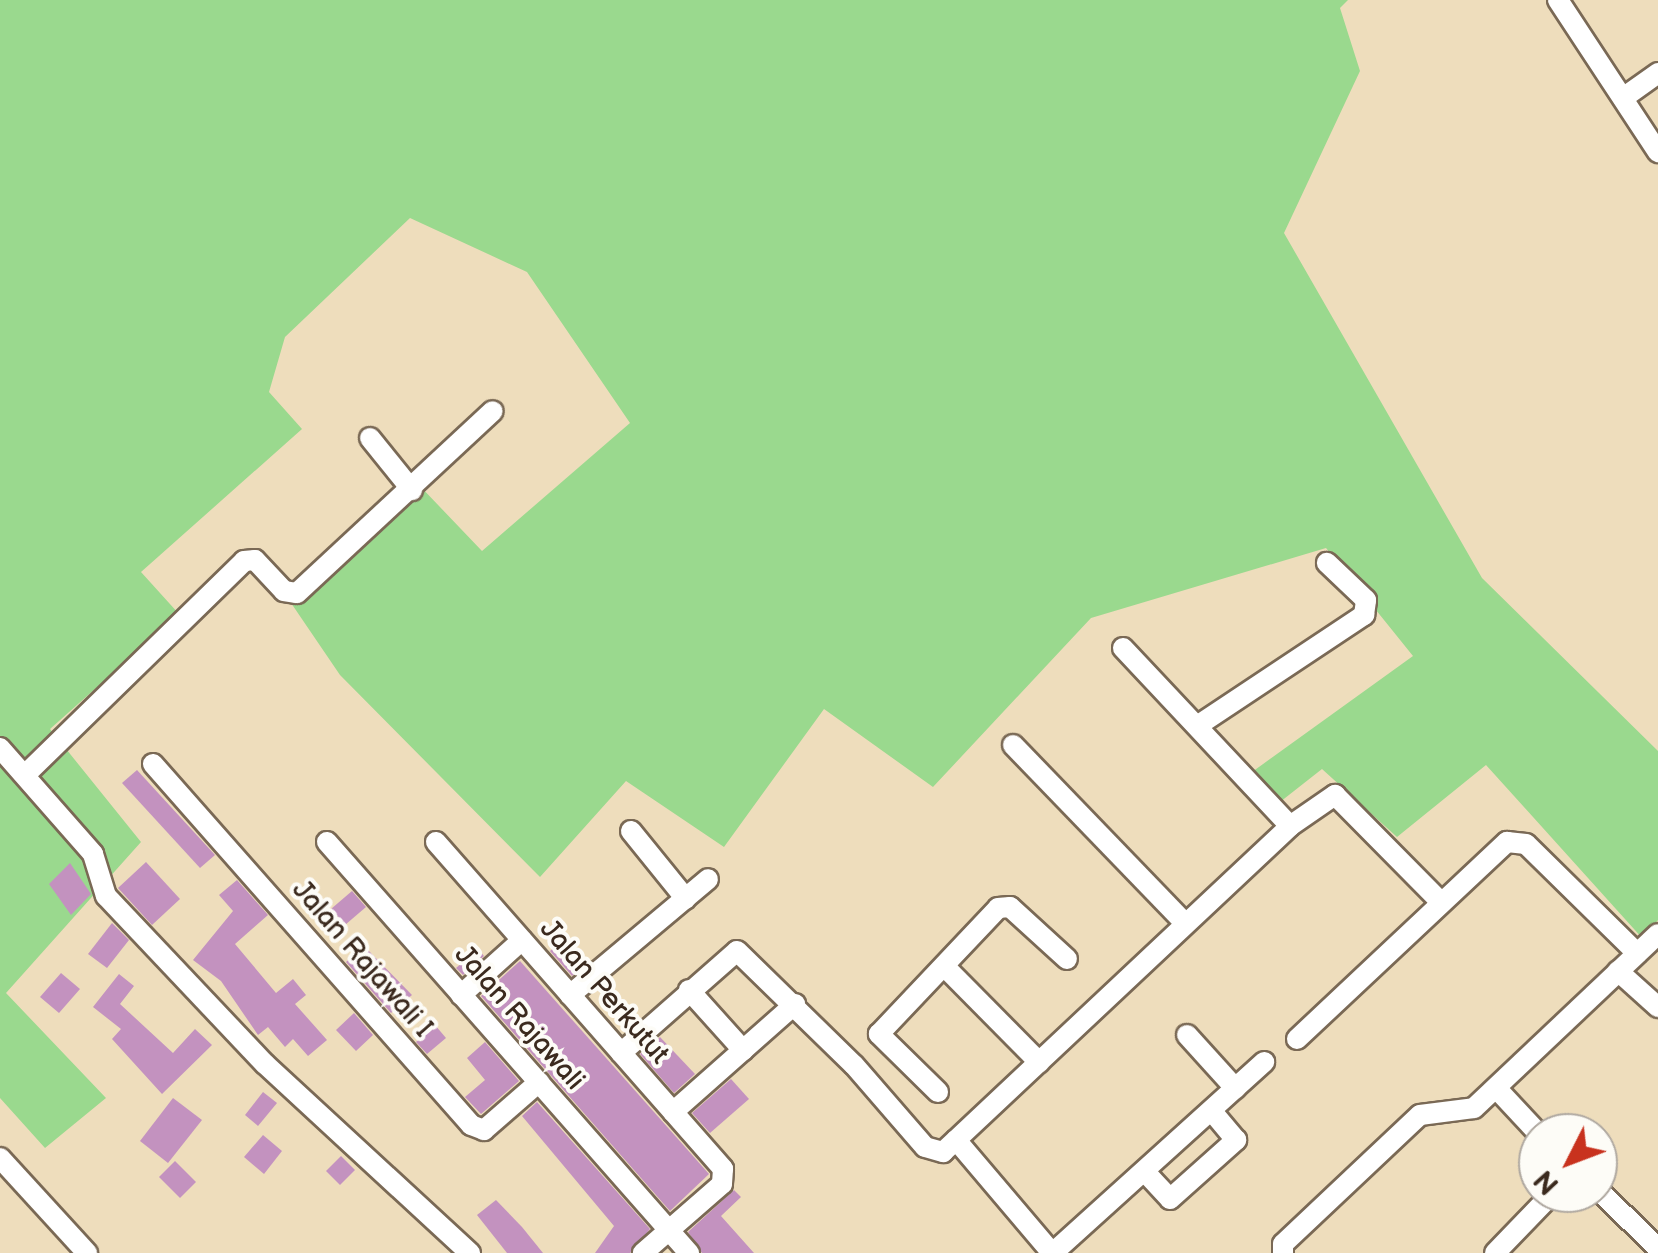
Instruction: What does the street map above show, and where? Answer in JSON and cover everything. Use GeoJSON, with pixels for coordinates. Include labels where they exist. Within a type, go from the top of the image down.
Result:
{"type":"FeatureCollection","features":[{"type":"Feature","properties":{"kind":"street"},"geometry":{"type":"LineString","coordinates":[[1558,0],[1658,152]]}},
{"type":"Feature","properties":{"kind":"street"},"geometry":{"type":"LineString","coordinates":[[1622,98],[1658,73]]}},
{"type":"Feature","properties":{"kind":"street"},"geometry":{"type":"LineString","coordinates":[[26,774],[244,561],[254,560],[284,591],[298,594],[493,411]]}},
{"type":"Feature","properties":{"kind":"street"},"geometry":{"type":"LineString","coordinates":[[370,438],[412,490]]}},
{"type":"Feature","properties":{"kind":"street"},"geometry":{"type":"LineString","coordinates":[[1198,726],[1364,616],[1366,600],[1327,563]]}},
{"type":"Feature","properties":{"kind":"street"},"geometry":{"type":"LineString","coordinates":[[1123,648],[1290,826]]}},
{"type":"Feature","properties":{"kind":"street"},"geometry":{"type":"LineString","coordinates":[[1014,745],[1185,924]]}},
{"type":"Feature","properties":{"kind":"street"},"geometry":{"type":"LineString","coordinates":[[0,748],[94,854],[106,896],[264,1064],[470,1253]]}},
{"type":"Feature","properties":{"kind":"street","name":"Jalan Rajawali I"},"geometry":{"type":"LineString","coordinates":[[153,764],[470,1125],[484,1130],[538,1082]]}},
{"type":"Feature","properties":{"kind":"street"},"geometry":{"type":"LineString","coordinates":[[621,1053],[737,951],[795,1004],[925,1147],[943,1152],[1290,826],[1334,794],[1440,902]]}},
{"type":"Feature","properties":{"kind":"street"},"geometry":{"type":"LineString","coordinates":[[631,831],[686,898]]}},
{"type":"Feature","properties":{"kind":"street"},"geometry":{"type":"LineString","coordinates":[[1297,1039],[1498,846],[1516,841],[1637,953]]}},
{"type":"Feature","properties":{"kind":"street","name":"Jalan Rajawali"},"geometry":{"type":"LineString","coordinates":[[327,842],[689,1253]]}},
{"type":"Feature","properties":{"kind":"street","name":"Jalan Perkutut"},"geometry":{"type":"LineString","coordinates":[[436,842],[724,1169],[724,1179],[669,1230]]}},
{"type":"Feature","properties":{"kind":"street"},"geometry":{"type":"LineString","coordinates":[[570,995],[708,878]]}},
{"type":"Feature","properties":{"kind":"street"},"geometry":{"type":"LineString","coordinates":[[938,1092],[879,1034],[1004,905],[1066,959]]}},
{"type":"Feature","properties":{"kind":"street"},"geometry":{"type":"LineString","coordinates":[[1283,1253],[1284,1244],[1420,1115],[1466,1112],[1658,934]]}},
{"type":"Feature","properties":{"kind":"street"},"geometry":{"type":"LineString","coordinates":[[462,994],[522,940]]}},
{"type":"Feature","properties":{"kind":"street"},"geometry":{"type":"LineString","coordinates":[[945,966],[1039,1062]]}},
{"type":"Feature","properties":{"kind":"street"},"geometry":{"type":"LineString","coordinates":[[1618,972],[1658,1008]]}},
{"type":"Feature","properties":{"kind":"street"},"geometry":{"type":"LineString","coordinates":[[689,990],[742,1050]]}},
{"type":"Feature","properties":{"kind":"street"},"geometry":{"type":"LineString","coordinates":[[673,1112],[795,1004]]}},
{"type":"Feature","properties":{"kind":"street"},"geometry":{"type":"LineString","coordinates":[[1188,1035],[1236,1088]]}},
{"type":"Feature","properties":{"kind":"street"},"geometry":{"type":"LineString","coordinates":[[956,1140],[1054,1252],[1146,1173],[1264,1062]]}},
{"type":"Feature","properties":{"kind":"street"},"geometry":{"type":"LineString","coordinates":[[1496,1088],[1519,1113]]}},
{"type":"Feature","properties":{"kind":"street"},"geometry":{"type":"LineString","coordinates":[[1146,1173],[1170,1199],[1236,1140],[1212,1111]]}},
{"type":"Feature","properties":{"kind":"street"},"geometry":{"type":"LineString","coordinates":[[0,1158],[87,1253]]}},
{"type":"Feature","properties":{"kind":"street"},"geometry":{"type":"LineString","coordinates":[[1618,1209],[1658,1248]]}},
{"type":"Feature","properties":{"kind":"street"},"geometry":{"type":"LineString","coordinates":[[1495,1253],[1534,1213]]}},
{"type":"Feature","properties":{"kind":"street"},"geometry":{"type":"LineString","coordinates":[[643,1253],[669,1230]]}},
{"type":"Feature","properties":{"kind":"street"},"geometry":{"type":"LineString","coordinates":[[1075,1237],[1090,1253]]}},
{"type":"Feature","properties":{"kind":"green space"},"geometry":{"type":"Polygon","coordinates":[[[0,0],[1348,0],[1340,8],[1360,71],[1284,233],[1482,578],[1658,751],[1658,920],[1643,939],[1486,765],[1397,837],[1322,769],[1280,802],[1252,772],[1413,656],[1326,548],[1091,618],[933,787],[824,709],[724,847],[626,781],[540,877],[340,675],[289,600],[418,484],[482,551],[630,423],[527,272],[410,218],[285,337],[269,392],[302,429],[141,572],[179,614],[50,729],[141,842],[6,993],[106,1098],[45,1148],[0,1098],[0,0]]]}},
{"type":"Feature","properties":{"kind":"building"},"geometry":{"type":"Polygon","coordinates":[[[137,770],[215,855],[200,868],[122,783],[137,770]]]}},
{"type":"Feature","properties":{"kind":"building"},"geometry":{"type":"Polygon","coordinates":[[[146,862],[180,899],[152,925],[118,888],[146,862]]]}},
{"type":"Feature","properties":{"kind":"building"},"geometry":{"type":"Polygon","coordinates":[[[70,863],[91,894],[71,915],[49,884],[70,863]]]}},
{"type":"Feature","properties":{"kind":"building"},"geometry":{"type":"Polygon","coordinates":[[[237,880],[268,915],[235,944],[276,993],[293,979],[306,995],[295,1004],[327,1040],[308,1056],[293,1039],[285,1047],[268,1027],[258,1035],[221,981],[193,960],[233,911],[219,895],[237,880]]]}},
{"type":"Feature","properties":{"kind":"building"},"geometry":{"type":"Polygon","coordinates":[[[352,891],[366,907],[345,925],[331,909],[352,891]]]}},
{"type":"Feature","properties":{"kind":"building"},"geometry":{"type":"Polygon","coordinates":[[[112,923],[129,940],[107,968],[88,954],[112,923]]]}},
{"type":"Feature","properties":{"kind":"building"},"geometry":{"type":"Polygon","coordinates":[[[566,937],[588,962],[572,976],[550,951],[566,937]]]}},
{"type":"Feature","properties":{"kind":"building"},"geometry":{"type":"Polygon","coordinates":[[[364,946],[412,995],[391,1013],[346,962],[364,946]]]}},
{"type":"Feature","properties":{"kind":"building"},"geometry":{"type":"Polygon","coordinates":[[[478,949],[484,956],[463,975],[456,968],[478,949]]]}},
{"type":"Feature","properties":{"kind":"building"},"geometry":{"type":"Polygon","coordinates":[[[520,961],[709,1174],[670,1211],[481,996],[520,961]]]}},
{"type":"Feature","properties":{"kind":"building"},"geometry":{"type":"Polygon","coordinates":[[[61,973],[80,989],[59,1013],[40,997],[61,973]]]}},
{"type":"Feature","properties":{"kind":"building"},"geometry":{"type":"Polygon","coordinates":[[[119,974],[134,986],[120,1004],[173,1053],[195,1029],[212,1045],[162,1094],[112,1039],[121,1029],[93,1007],[119,974]]]}},
{"type":"Feature","properties":{"kind":"building"},"geometry":{"type":"Polygon","coordinates":[[[354,1013],[373,1035],[356,1051],[336,1030],[354,1013]]]}},
{"type":"Feature","properties":{"kind":"building"},"geometry":{"type":"Polygon","coordinates":[[[435,1025],[446,1038],[427,1054],[416,1042],[435,1025]]]}},
{"type":"Feature","properties":{"kind":"building"},"geometry":{"type":"Polygon","coordinates":[[[660,1037],[695,1074],[674,1093],[640,1054],[660,1037]]]}},
{"type":"Feature","properties":{"kind":"building"},"geometry":{"type":"Polygon","coordinates":[[[485,1042],[519,1081],[481,1114],[465,1097],[485,1080],[467,1058],[485,1042]]]}},
{"type":"Feature","properties":{"kind":"building"},"geometry":{"type":"Polygon","coordinates":[[[731,1079],[749,1099],[710,1133],[692,1113],[731,1079]]]}},
{"type":"Feature","properties":{"kind":"building"},"geometry":{"type":"Polygon","coordinates":[[[263,1092],[277,1103],[258,1126],[245,1115],[263,1092]]]}},
{"type":"Feature","properties":{"kind":"building"},"geometry":{"type":"Polygon","coordinates":[[[173,1098],[202,1120],[168,1163],[140,1141],[173,1098]]]}},
{"type":"Feature","properties":{"kind":"building"},"geometry":{"type":"Polygon","coordinates":[[[537,1102],[650,1229],[630,1253],[595,1253],[614,1226],[522,1116],[537,1102]]]}},
{"type":"Feature","properties":{"kind":"building"},"geometry":{"type":"Polygon","coordinates":[[[263,1135],[282,1151],[264,1174],[244,1157],[263,1135]]]}},
{"type":"Feature","properties":{"kind":"building"},"geometry":{"type":"Polygon","coordinates":[[[341,1156],[355,1170],[340,1185],[326,1171],[341,1156]]]}},
{"type":"Feature","properties":{"kind":"building"},"geometry":{"type":"Polygon","coordinates":[[[175,1161],[196,1182],[180,1198],[159,1177],[175,1161]]]}},
{"type":"Feature","properties":{"kind":"building"},"geometry":{"type":"Polygon","coordinates":[[[734,1190],[741,1197],[721,1216],[754,1253],[702,1253],[688,1232],[734,1190]]]}},
{"type":"Feature","properties":{"kind":"building"},"geometry":{"type":"Polygon","coordinates":[[[496,1200],[543,1253],[507,1253],[477,1215],[496,1200]]]}}]}
